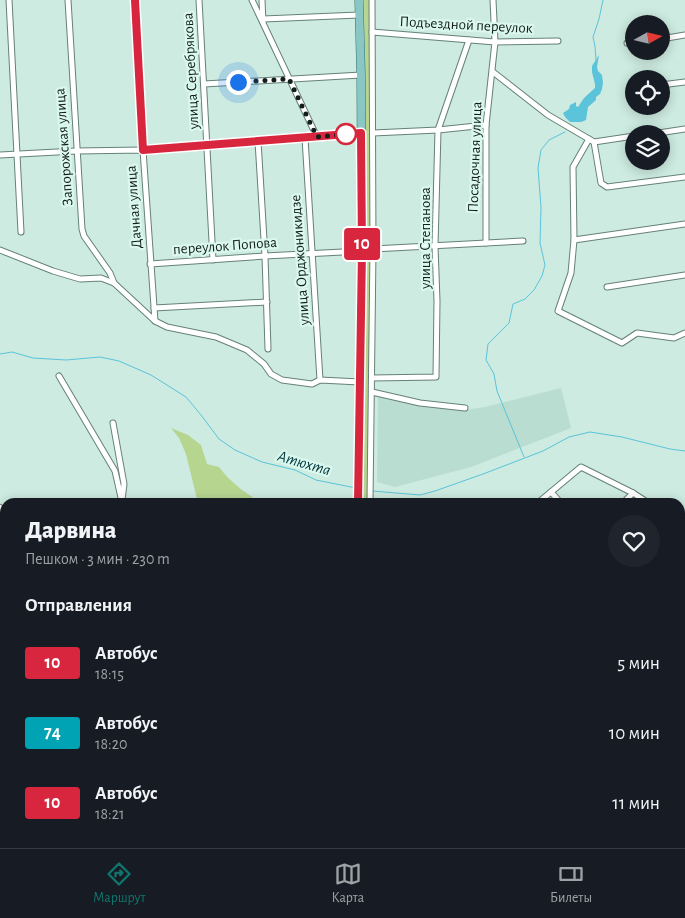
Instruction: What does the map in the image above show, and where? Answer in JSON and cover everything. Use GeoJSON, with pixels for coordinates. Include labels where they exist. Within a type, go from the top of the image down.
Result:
{"type":"FeatureCollection","features":[{"type":"Feature","properties":{"kind":"main road"},"geometry":{"type":"LineString","coordinates":[[358,498],[362,251],[359,0]]}},
{"type":"Feature","properties":{"kind":"street"},"geometry":{"type":"LineString","coordinates":[[9,0],[21,232]]}},
{"type":"Feature","properties":{"kind":"street","name":"Запорожская улица"},"geometry":{"type":"LineString","coordinates":[[68,0],[82,229],[84,236],[110,273],[114,284]]}},
{"type":"Feature","properties":{"kind":"street","name":"Дачная улица"},"geometry":{"type":"LineString","coordinates":[[135,0],[155,322]]}},
{"type":"Feature","properties":{"kind":"street","name":"улица Серебрякова"},"geometry":{"type":"LineString","coordinates":[[199,0],[213,260]]}},
{"type":"Feature","properties":{"kind":"street"},"geometry":{"type":"LineString","coordinates":[[252,0],[317,137]]}},
{"type":"Feature","properties":{"kind":"street"},"geometry":{"type":"LineString","coordinates":[[262,0],[263,22]]}},
{"type":"Feature","properties":{"kind":"street"},"geometry":{"type":"LineString","coordinates":[[370,498],[373,249],[372,0]]}},
{"type":"Feature","properties":{"kind":"street"},"geometry":{"type":"LineString","coordinates":[[493,0],[496,42]]}},
{"type":"Feature","properties":{"kind":"street"},"geometry":{"type":"LineString","coordinates":[[263,22],[359,15]]}},
{"type":"Feature","properties":{"kind":"street","name":"Подъездной переулок"},"geometry":{"type":"LineString","coordinates":[[372,32],[496,42],[558,41]]}},
{"type":"Feature","properties":{"kind":"street"},"geometry":{"type":"LineString","coordinates":[[670,38],[685,35]]}},
{"type":"Feature","properties":{"kind":"street","name":"улица Степанова"},"geometry":{"type":"LineString","coordinates":[[372,378],[436,377],[437,301],[435,246],[438,130],[469,40]]}},
{"type":"Feature","properties":{"kind":"street","name":"Посадочная улица"},"geometry":{"type":"LineString","coordinates":[[486,242],[486,125],[496,42]]}},
{"type":"Feature","properties":{"kind":"street"},"geometry":{"type":"LineString","coordinates":[[493,72],[548,115],[591,140],[625,137]]}},
{"type":"Feature","properties":{"kind":"street"},"geometry":{"type":"LineString","coordinates":[[204,84],[361,75]]}},
{"type":"Feature","properties":{"kind":"street"},"geometry":{"type":"LineString","coordinates":[[670,84],[685,82]]}},
{"type":"Feature","properties":{"kind":"street"},"geometry":{"type":"LineString","coordinates":[[373,133],[438,130],[486,125]]}},
{"type":"Feature","properties":{"kind":"street"},"geometry":{"type":"LineString","coordinates":[[670,131],[685,129]]}},
{"type":"Feature","properties":{"kind":"street"},"geometry":{"type":"LineString","coordinates":[[0,155],[143,150],[361,133]]}},
{"type":"Feature","properties":{"kind":"street","name":"улица Орджоникидзе"},"geometry":{"type":"LineString","coordinates":[[305,138],[320,380]]}},
{"type":"Feature","properties":{"kind":"street"},"geometry":{"type":"LineString","coordinates":[[591,140],[601,183],[607,187],[685,177]]}},
{"type":"Feature","properties":{"kind":"street"},"geometry":{"type":"LineString","coordinates":[[591,140],[573,167],[574,240],[571,273],[558,311],[622,343],[637,333],[674,338],[685,333]]}},
{"type":"Feature","properties":{"kind":"street"},"geometry":{"type":"LineString","coordinates":[[258,141],[268,349]]}},
{"type":"Feature","properties":{"kind":"street"},"geometry":{"type":"LineString","coordinates":[[574,240],[685,224]]}},
{"type":"Feature","properties":{"kind":"street"},"geometry":{"type":"LineString","coordinates":[[373,249],[523,241]]}},
{"type":"Feature","properties":{"kind":"street"},"geometry":{"type":"LineString","coordinates":[[0,250],[53,271],[80,279],[101,278],[114,284],[155,322],[167,327],[216,338],[247,350],[264,364],[271,374],[282,380],[312,384],[320,380],[360,382]]}},
{"type":"Feature","properties":{"kind":"street","name":"переулок Попова"},"geometry":{"type":"LineString","coordinates":[[150,264],[362,251]]}},
{"type":"Feature","properties":{"kind":"street"},"geometry":{"type":"LineString","coordinates":[[607,287],[685,275]]}},
{"type":"Feature","properties":{"kind":"street"},"geometry":{"type":"LineString","coordinates":[[154,308],[267,302]]}},
{"type":"Feature","properties":{"kind":"street"},"geometry":{"type":"LineString","coordinates":[[59,376],[115,471],[121,498]]}},
{"type":"Feature","properties":{"kind":"street"},"geometry":{"type":"LineString","coordinates":[[372,392],[420,403],[465,408]]}},
{"type":"Feature","properties":{"kind":"street"},"geometry":{"type":"LineString","coordinates":[[113,423],[124,484],[122,498]]}},
{"type":"Feature","properties":{"kind":"street"},"geometry":{"type":"LineString","coordinates":[[544,498],[581,467],[640,498]]}},
{"type":"Feature","properties":{"kind":"street"},"geometry":{"type":"LineString","coordinates":[[551,492],[556,498]]}},
{"type":"Feature","properties":{"kind":"street"},"geometry":{"type":"LineString","coordinates":[[628,498],[633,494]]}},
{"type":"Feature","properties":{"kind":"shaded area"},"geometry":{"type":"Polygon","coordinates":[[[561,388],[571,428],[471,467],[395,487],[377,482],[378,396],[419,405],[465,410],[485,407],[561,388]]]}},
{"type":"Feature","properties":{"kind":"green space"},"geometry":{"type":"Polygon","coordinates":[[[364,0],[369,0],[371,209],[368,498],[363,498],[366,208],[364,0]]]}},
{"type":"Feature","properties":{"kind":"green space"},"geometry":{"type":"Polygon","coordinates":[[[171,428],[188,435],[201,445],[207,464],[219,467],[235,485],[253,498],[197,498],[186,454],[179,438],[171,428]]]}},
{"type":"Feature","properties":{"kind":"water"},"geometry":{"type":"Polygon","coordinates":[[[599,55],[597,67],[602,75],[603,83],[600,94],[588,107],[586,120],[570,122],[563,113],[569,109],[570,105],[576,102],[578,107],[584,98],[595,88],[592,66],[599,55]]]}},
{"type":"Feature","properties":{"kind":"waterway"},"geometry":{"type":"LineString","coordinates":[[596,60],[593,37],[603,0]]}},
{"type":"Feature","properties":{"kind":"waterway"},"geometry":{"type":"LineString","coordinates":[[524,457],[497,391],[494,374],[486,360],[488,344],[509,323],[513,304],[525,299],[534,290],[542,276],[545,265],[540,243],[541,207],[538,168],[541,150],[549,140],[565,132]]}},
{"type":"Feature","properties":{"kind":"waterway","name":"Атюхта"},"geometry":{"type":"LineString","coordinates":[[0,354],[12,352],[33,358],[66,360],[100,357],[119,361],[151,375],[186,397],[219,439],[235,450],[262,462],[295,470],[316,480],[356,488]]}},
{"type":"Feature","properties":{"kind":"waterway","name":"Атюхта"},"geometry":{"type":"LineString","coordinates":[[372,491],[420,495],[435,491],[543,451],[569,437],[590,432],[685,451]]}},
{"type":"Feature","properties":{"kind":"bus line","name":"10"},"geometry":{"type":"LineString","coordinates":[[135,0],[143,150],[361,133],[362,251],[358,498]]}},
{"type":"Feature","properties":{"kind":"route"},"geometry":{"type":"LineString","coordinates":[[238,82],[289,79],[317,137],[346,134]]}}]}
